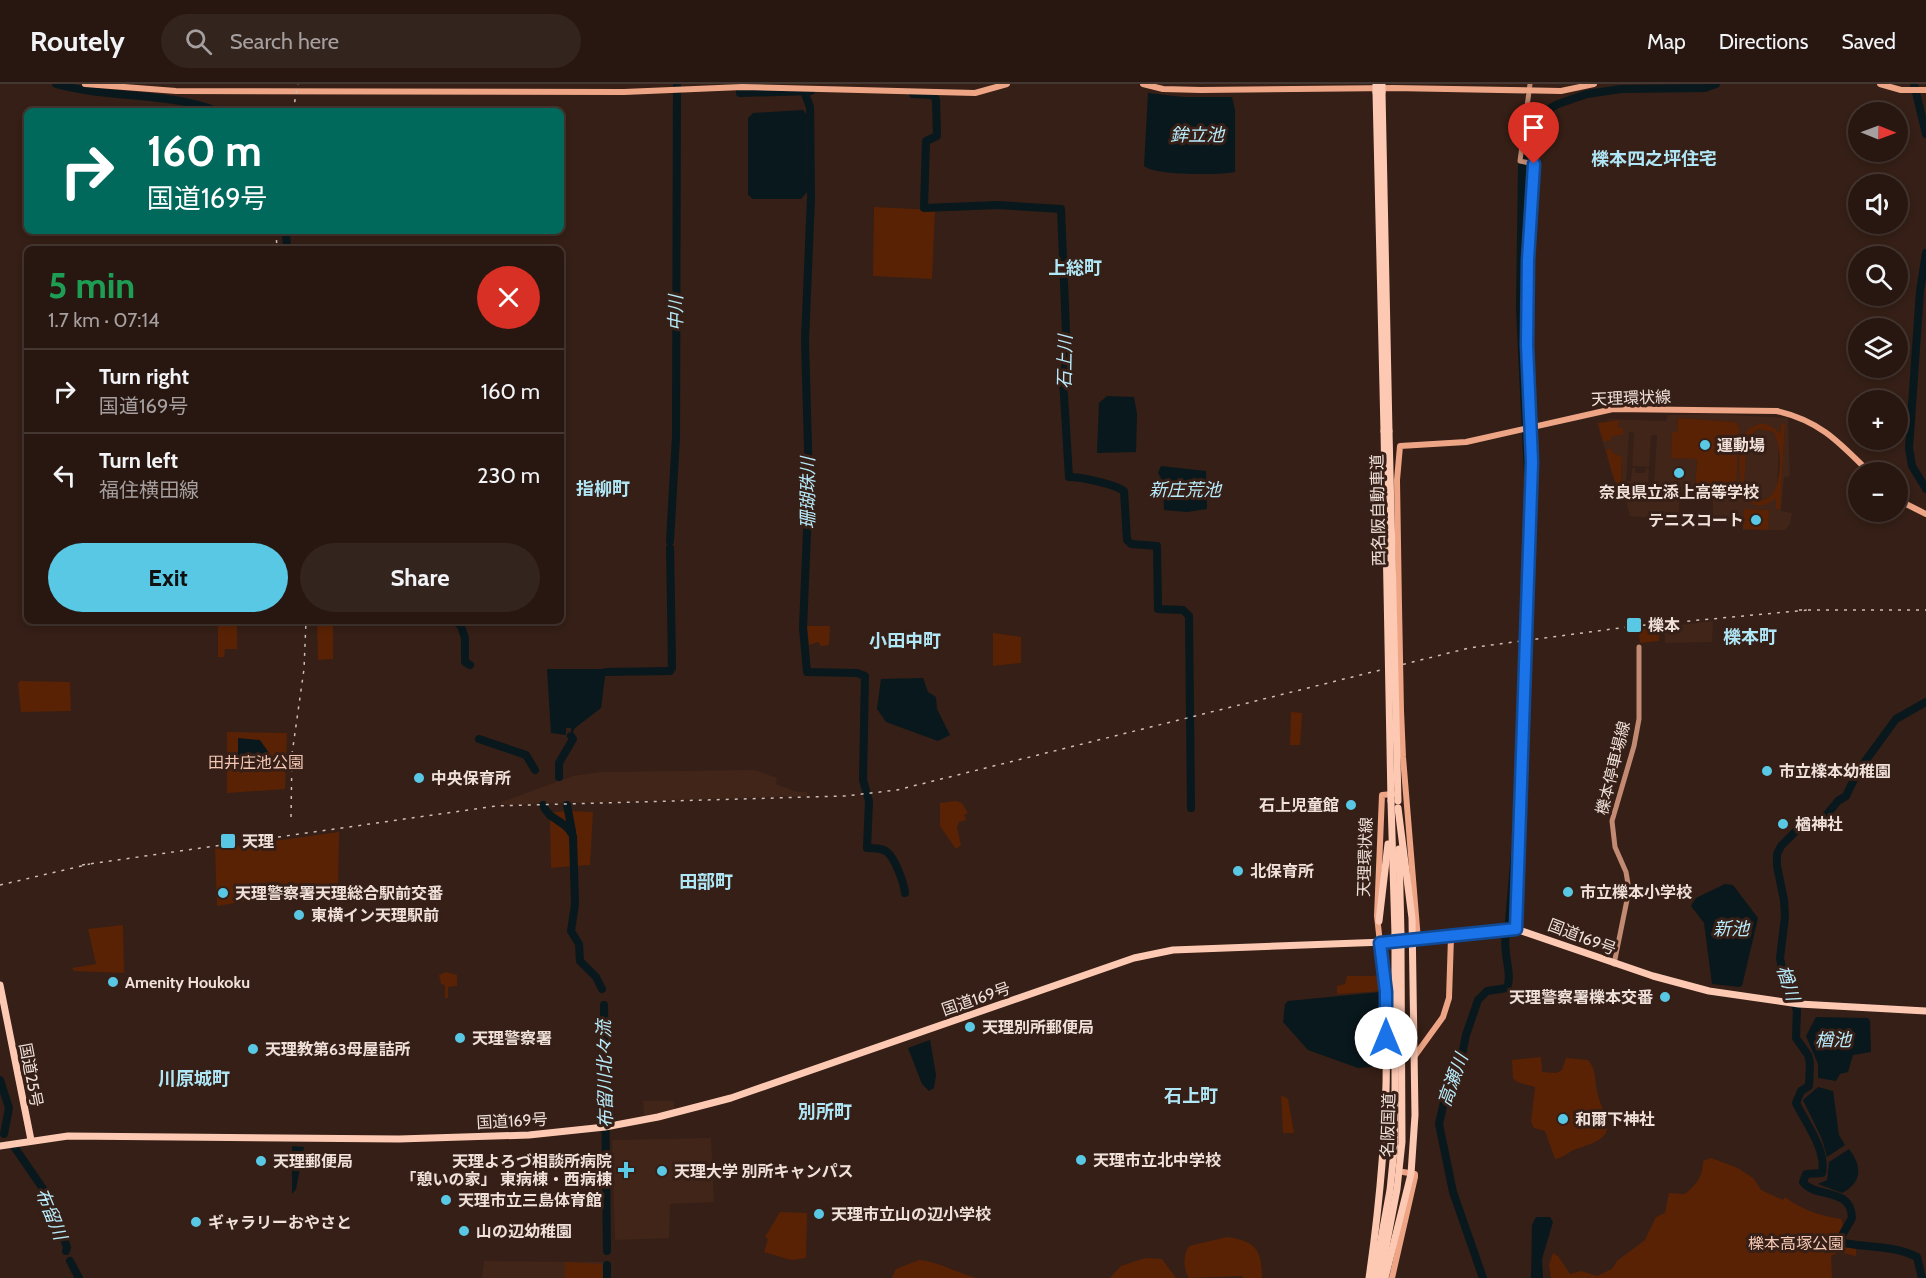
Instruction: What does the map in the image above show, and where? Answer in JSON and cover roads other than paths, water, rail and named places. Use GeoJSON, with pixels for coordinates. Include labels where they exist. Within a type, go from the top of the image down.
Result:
{"type":"FeatureCollection","features":[{"type":"Feature","properties":{"kind":"highway","name":"西名阪自動車道"},"geometry":{"type":"LineString","coordinates":[[1379,88],[1398,935]]}},
{"type":"Feature","properties":{"kind":"highway"},"geometry":{"type":"LineString","coordinates":[[1379,921],[1395,804]]}},
{"type":"Feature","properties":{"kind":"highway"},"geometry":{"type":"LineString","coordinates":[[1385,1278],[1411,1173],[1415,1115],[1413,978],[1415,940],[1395,804]]}},
{"type":"Feature","properties":{"kind":"highway","name":"国道169号"},"geometry":{"type":"LineString","coordinates":[[31,1140],[86,1135],[399,1139],[529,1135],[606,1127],[658,1117],[731,1098],[1153,953],[1182,949],[1380,943],[1516,929],[1614,964],[1690,987],[1752,999],[1799,1004],[1926,1011]]}},
{"type":"Feature","properties":{"kind":"highway","name":"名阪国道"},"geometry":{"type":"LineString","coordinates":[[1374,1278],[1390,1190],[1395,1141],[1398,935]]}},
{"type":"Feature","properties":{"kind":"highway"},"geometry":{"type":"LineString","coordinates":[[1369,1278],[1385,1171],[1386,1019],[1380,943]]}},
{"type":"Feature","properties":{"kind":"highway","name":"名阪国道"},"geometry":{"type":"LineString","coordinates":[[1380,1278],[1397,1189],[1402,1142],[1398,948]]}},
{"type":"Feature","properties":{"kind":"highway","name":"国道25号"},"geometry":{"type":"LineString","coordinates":[[0,985],[31,1140]]}},
{"type":"Feature","properties":{"kind":"highway"},"geometry":{"type":"LineString","coordinates":[[0,1146],[31,1140]]}},
{"type":"Feature","properties":{"kind":"main road"},"geometry":{"type":"LineString","coordinates":[[85,84],[176,91],[677,90],[740,87],[975,93],[1008,84]]}},
{"type":"Feature","properties":{"kind":"main road"},"geometry":{"type":"LineString","coordinates":[[1143,84],[1163,89],[1201,90],[1529,87],[1561,91],[1594,84]]}},
{"type":"Feature","properties":{"kind":"main road"},"geometry":{"type":"LineString","coordinates":[[1880,84],[1912,91],[1923,90]]}},
{"type":"Feature","properties":{"kind":"main road"},"geometry":{"type":"LineString","coordinates":[[1516,929],[1530,427],[1527,345],[1528,249],[1534,164],[1521,163],[1520,156],[1529,87]]}},
{"type":"Feature","properties":{"kind":"main road","name":"天理環状線"},"geometry":{"type":"LineString","coordinates":[[1415,940],[1401,711],[1397,480],[1400,446],[1466,442],[1613,409],[1777,411],[1804,418],[1829,433],[1859,462]]}},
{"type":"Feature","properties":{"kind":"main road"},"geometry":{"type":"LineString","coordinates":[[1908,505],[1926,514]]}},
{"type":"Feature","properties":{"kind":"main road","name":"櫟本停車場線"},"geometry":{"type":"LineString","coordinates":[[1614,964],[1629,890],[1626,872],[1613,838],[1612,821],[1634,746],[1639,719],[1639,647]]}},
{"type":"Feature","properties":{"kind":"main road","name":"天理環状線"},"geometry":{"type":"LineString","coordinates":[[1380,943],[1378,846],[1382,795],[1406,793]]}},
{"type":"Feature","properties":{"kind":"main road"},"geometry":{"type":"LineString","coordinates":[[1414,1057],[1443,1017],[1449,998],[1451,937]]}},
{"type":"Feature","properties":{"kind":"main road"},"geometry":{"type":"LineString","coordinates":[[1392,1278],[1415,1177],[1411,1173],[1403,1172]]}},
{"type":"Feature","properties":{"kind":"water","name":"鉾立池"},"geometry":{"type":"Polygon","coordinates":[[[1148,93],[1184,97],[1232,97],[1235,110],[1235,172],[1174,173],[1161,172],[1144,166],[1148,93]]]}},
{"type":"Feature","properties":{"kind":"water"},"geometry":{"type":"Polygon","coordinates":[[[803,110],[806,114],[807,192],[801,199],[753,199],[748,195],[748,118],[753,113],[803,110]]]}},
{"type":"Feature","properties":{"kind":"water"},"geometry":{"type":"Polygon","coordinates":[[[1107,396],[1134,397],[1137,414],[1136,452],[1097,453],[1099,403],[1107,396]]]}},
{"type":"Feature","properties":{"kind":"water","name":"新庄荒池"},"geometry":{"type":"Polygon","coordinates":[[[1161,466],[1206,471],[1207,509],[1187,512],[1164,510],[1163,482],[1158,473],[1161,466]]]}},
{"type":"Feature","properties":{"kind":"water"},"geometry":{"type":"Polygon","coordinates":[[[547,669],[606,669],[601,708],[575,728],[571,736],[571,728],[566,728],[566,735],[551,733],[547,669]]]}},
{"type":"Feature","properties":{"kind":"water"},"geometry":{"type":"Polygon","coordinates":[[[923,678],[928,692],[936,697],[937,709],[950,735],[938,741],[886,722],[877,709],[881,679],[923,678]]]}},
{"type":"Feature","properties":{"kind":"water"},"geometry":{"type":"Polygon","coordinates":[[[238,738],[260,740],[269,753],[269,768],[238,768],[238,738]]]}},
{"type":"Feature","properties":{"kind":"water","name":"新池"},"geometry":{"type":"Polygon","coordinates":[[[1725,884],[1733,885],[1758,918],[1742,986],[1739,987],[1712,984],[1704,923],[1691,906],[1696,898],[1725,884]]]}},
{"type":"Feature","properties":{"kind":"water"},"geometry":{"type":"Polygon","coordinates":[[[1381,992],[1381,1066],[1358,1068],[1308,1050],[1283,1022],[1285,1004],[1288,1001],[1381,992]]]}},
{"type":"Feature","properties":{"kind":"water","name":"楢池"},"geometry":{"type":"Polygon","coordinates":[[[1816,1017],[1868,1018],[1870,1021],[1871,1052],[1853,1055],[1848,1072],[1840,1074],[1836,1081],[1818,1078],[1818,1064],[1806,1036],[1816,1017]]]}},
{"type":"Feature","properties":{"kind":"water"},"geometry":{"type":"Polygon","coordinates":[[[930,1040],[936,1075],[934,1088],[929,1091],[922,1084],[908,1048],[930,1040]]]}},
{"type":"Feature","properties":{"kind":"water","name":"楢池"},"geometry":{"type":"Polygon","coordinates":[[[1818,1087],[1833,1091],[1839,1135],[1845,1145],[1827,1157],[1822,1139],[1803,1100],[1818,1087]]]}},
{"type":"Feature","properties":{"kind":"water"},"geometry":{"type":"Polygon","coordinates":[[[292,1146],[304,1147],[296,1189],[292,1194],[292,1146]]]}},
{"type":"Feature","properties":{"kind":"water"},"geometry":{"type":"Polygon","coordinates":[[[1849,1149],[1858,1167],[1854,1184],[1842,1193],[1818,1184],[1827,1180],[1829,1162],[1849,1149]]]}},
{"type":"Feature","properties":{"kind":"water"},"geometry":{"type":"Polygon","coordinates":[[[1536,1217],[1550,1217],[1553,1222],[1542,1259],[1543,1278],[1531,1278],[1532,1225],[1536,1217]]]}},
{"type":"Feature","properties":{"kind":"waterway","name":"布留川北々流"},"geometry":{"type":"LineString","coordinates":[[56,84],[96,92],[177,100],[206,108]]}},
{"type":"Feature","properties":{"kind":"waterway","name":"中川"},"geometry":{"type":"LineString","coordinates":[[670,541],[676,437],[677,84]]}},
{"type":"Feature","properties":{"kind":"waterway","name":"珊瑚珠川"},"geometry":{"type":"LineString","coordinates":[[740,84],[740,93],[811,91]]}},
{"type":"Feature","properties":{"kind":"waterway","name":"高瀬川"},"geometry":{"type":"LineString","coordinates":[[1529,495],[1520,309],[1522,167],[1526,140],[1545,111],[1587,94],[1621,89],[1705,88],[1716,84]]}},
{"type":"Feature","properties":{"kind":"waterway","name":"楢川"},"geometry":{"type":"LineString","coordinates":[[1914,84],[1926,134]]}},
{"type":"Feature","properties":{"kind":"waterway","name":"珊瑚珠川"},"geometry":{"type":"LineString","coordinates":[[804,91],[810,107],[811,198],[805,340],[809,484],[803,628],[807,672],[857,673],[865,676],[863,780],[869,801],[867,848],[883,850],[890,855],[899,871],[905,893]]}},
{"type":"Feature","properties":{"kind":"waterway","name":"石上川"},"geometry":{"type":"LineString","coordinates":[[913,94],[932,95],[936,99],[937,136],[926,141],[924,208],[998,205],[1061,209],[1067,356],[1063,379],[1069,477],[1097,481],[1124,491],[1127,540],[1131,544],[1157,546],[1158,609],[1183,610],[1189,616],[1191,808]]}},
{"type":"Feature","properties":{"kind":"waterway","name":"布留川北々流"},"geometry":{"type":"LineString","coordinates":[[286,234],[287,246]]}},
{"type":"Feature","properties":{"kind":"waterway","name":"楢川"},"geometry":{"type":"LineString","coordinates":[[1926,253],[1920,291],[1909,448],[1912,466],[1926,489]]}},
{"type":"Feature","properties":{"kind":"waterway","name":"高瀬川"},"geometry":{"type":"LineString","coordinates":[[1509,922],[1516,840],[1527,534]]}},
{"type":"Feature","properties":{"kind":"waterway","name":"中川"},"geometry":{"type":"LineString","coordinates":[[670,548],[671,603]]}},
{"type":"Feature","properties":{"kind":"waterway","name":"中川"},"geometry":{"type":"LineString","coordinates":[[671,606],[672,668]]}},
{"type":"Feature","properties":{"kind":"waterway","name":"布留川北々流"},"geometry":{"type":"LineString","coordinates":[[459,624],[465,638],[465,662],[470,665]]}},
{"type":"Feature","properties":{"kind":"waterway","name":"中川"},"geometry":{"type":"LineString","coordinates":[[606,672],[670,671]]}},
{"type":"Feature","properties":{"kind":"waterway","name":"楢川"},"geometry":{"type":"LineString","coordinates":[[1922,1278],[1917,1257],[1890,1249],[1844,1243],[1841,1237],[1852,1218],[1846,1201],[1809,1187],[1803,1182],[1806,1174],[1822,1173],[1823,1164],[1814,1136],[1796,1103],[1801,1091],[1809,1086],[1810,1063],[1808,1055],[1796,1038],[1797,1010],[1786,989],[1780,958],[1785,917],[1777,854],[1781,846],[1796,831],[1823,819],[1838,801],[1846,796],[1858,771],[1896,719],[1926,702]]}},
{"type":"Feature","properties":{"kind":"waterway","name":"中川"},"geometry":{"type":"LineString","coordinates":[[559,777],[559,763],[573,739],[571,736]]}},
{"type":"Feature","properties":{"kind":"waterway","name":"布留川北々流"},"geometry":{"type":"LineString","coordinates":[[479,739],[526,755],[535,770]]}},
{"type":"Feature","properties":{"kind":"waterway","name":"布留川北々流"},"geometry":{"type":"LineString","coordinates":[[543,805],[549,814],[566,827],[573,836],[575,904],[571,931],[579,944],[580,961],[596,977],[602,989]]}},
{"type":"Feature","properties":{"kind":"waterway","name":"中川"},"geometry":{"type":"LineString","coordinates":[[567,805],[572,831]]}},
{"type":"Feature","properties":{"kind":"waterway","name":"高瀬川"},"geometry":{"type":"LineString","coordinates":[[1483,1278],[1453,1192],[1439,1124],[1444,1102],[1459,1070],[1466,1035],[1478,1000],[1487,991],[1507,988],[1509,976],[1505,948],[1506,934]]}},
{"type":"Feature","properties":{"kind":"waterway","name":"布留川北々流"},"geometry":{"type":"LineString","coordinates":[[604,1005],[607,1251]]}},
{"type":"Feature","properties":{"kind":"waterway"},"geometry":{"type":"LineString","coordinates":[[0,1080],[9,1108],[4,1134]]}},
{"type":"Feature","properties":{"kind":"waterway","name":"布留川"},"geometry":{"type":"LineString","coordinates":[[15,1148],[46,1193],[67,1247],[66,1251]]}},
{"type":"Feature","properties":{"kind":"waterway","name":"布留川"},"geometry":{"type":"LineString","coordinates":[[70,1261],[79,1278]]}},
{"type":"Feature","properties":{"kind":"waterway","name":"布留川北々流"},"geometry":{"type":"LineString","coordinates":[[607,1265],[607,1278]]}},
{"type":"Feature","properties":{"kind":"railway"},"geometry":{"type":"LineString","coordinates":[[294,108],[298,84]]}},
{"type":"Feature","properties":{"kind":"railway"},"geometry":{"type":"LineString","coordinates":[[276,234],[277,246]]}},
{"type":"Feature","properties":{"kind":"railway"},"geometry":{"type":"LineString","coordinates":[[1799,610],[1926,610]]}},
{"type":"Feature","properties":{"kind":"railway"},"geometry":{"type":"LineString","coordinates":[[82,865],[496,806],[845,796],[897,790],[1469,648],[1635,626],[1808,610]]}},
{"type":"Feature","properties":{"kind":"railway"},"geometry":{"type":"LineString","coordinates":[[291,817],[292,754],[304,669],[306,624]]}},
{"type":"Feature","properties":{"kind":"railway"},"geometry":{"type":"LineString","coordinates":[[0,885],[90,864]]}},
{"type":"Feature","properties":{"kind":"place","name":"運動場"},"geometry":{"type":"Point","coordinates":[1705,445]}},
{"type":"Feature","properties":{"kind":"place","name":"奈良県立添上高等学校"},"geometry":{"type":"Point","coordinates":[1679,473]}},
{"type":"Feature","properties":{"kind":"place","name":"テニスコート"},"geometry":{"type":"Point","coordinates":[1756,520]}},
{"type":"Feature","properties":{"kind":"place","name":"櫟本"},"geometry":{"type":"Point","coordinates":[1634,625]}},
{"type":"Feature","properties":{"kind":"place","name":"市立檪本幼稚園"},"geometry":{"type":"Point","coordinates":[1767,771]}},
{"type":"Feature","properties":{"kind":"place","name":"中央保育所"},"geometry":{"type":"Point","coordinates":[419,778]}},
{"type":"Feature","properties":{"kind":"place","name":"石上児童館"},"geometry":{"type":"Point","coordinates":[1351,805]}},
{"type":"Feature","properties":{"kind":"place","name":"楢神社"},"geometry":{"type":"Point","coordinates":[1783,824]}},
{"type":"Feature","properties":{"kind":"place","name":"天理"},"geometry":{"type":"Point","coordinates":[228,841]}},
{"type":"Feature","properties":{"kind":"place","name":"北保育所"},"geometry":{"type":"Point","coordinates":[1238,871]}},
{"type":"Feature","properties":{"kind":"place","name":"市立櫟本小学校"},"geometry":{"type":"Point","coordinates":[1568,892]}},
{"type":"Feature","properties":{"kind":"place","name":"天理警察署天理総合駅前交番"},"geometry":{"type":"Point","coordinates":[223,893]}},
{"type":"Feature","properties":{"kind":"place","name":"東横イン天理駅前"},"geometry":{"type":"Point","coordinates":[299,915]}},
{"type":"Feature","properties":{"kind":"place","name":"Amenity Houkoku"},"geometry":{"type":"Point","coordinates":[113,982]}},
{"type":"Feature","properties":{"kind":"place","name":"天理警察署櫟本交番"},"geometry":{"type":"Point","coordinates":[1665,997]}},
{"type":"Feature","properties":{"kind":"place","name":"天理別所郵便局"},"geometry":{"type":"Point","coordinates":[970,1027]}},
{"type":"Feature","properties":{"kind":"place","name":"天理警察署"},"geometry":{"type":"Point","coordinates":[460,1038]}},
{"type":"Feature","properties":{"kind":"place","name":"天理教第63母屋詰所"},"geometry":{"type":"Point","coordinates":[253,1049]}},
{"type":"Feature","properties":{"kind":"place","name":"和爾下神社"},"geometry":{"type":"Point","coordinates":[1563,1119]}},
{"type":"Feature","properties":{"kind":"place","name":"天理市立北中学校"},"geometry":{"type":"Point","coordinates":[1081,1160]}},
{"type":"Feature","properties":{"kind":"place","name":"天理郵便局"},"geometry":{"type":"Point","coordinates":[261,1161]}},
{"type":"Feature","properties":{"kind":"place","name":"天理よろづ相談所病院 「憩いの家」 東病棟・西病棟"},"geometry":{"type":"Point","coordinates":[626,1170]}},
{"type":"Feature","properties":{"kind":"place","name":"天理大学 別所キャンパス"},"geometry":{"type":"Point","coordinates":[662,1171]}},
{"type":"Feature","properties":{"kind":"place","name":"天理市立三島体育館"},"geometry":{"type":"Point","coordinates":[446,1200]}},
{"type":"Feature","properties":{"kind":"place","name":"天理市立山の辺小学校"},"geometry":{"type":"Point","coordinates":[819,1214]}},
{"type":"Feature","properties":{"kind":"place","name":"ギャラリーおやさと"},"geometry":{"type":"Point","coordinates":[196,1222]}},
{"type":"Feature","properties":{"kind":"place","name":"山の辺幼稚園"},"geometry":{"type":"Point","coordinates":[464,1231]}},
{"type":"Feature","properties":{"kind":"district","name":"櫟本四之坪住宅"},"geometry":{"type":"Point","coordinates":[1654,159]}},
{"type":"Feature","properties":{"kind":"district","name":"上総町"},"geometry":{"type":"Point","coordinates":[1075,268]}},
{"type":"Feature","properties":{"kind":"district","name":"指柳町"},"geometry":{"type":"Point","coordinates":[603,489]}},
{"type":"Feature","properties":{"kind":"district","name":"櫟本町"},"geometry":{"type":"Point","coordinates":[1750,637]}},
{"type":"Feature","properties":{"kind":"district","name":"小田中町"},"geometry":{"type":"Point","coordinates":[905,641]}},
{"type":"Feature","properties":{"kind":"district","name":"田部町"},"geometry":{"type":"Point","coordinates":[706,882]}},
{"type":"Feature","properties":{"kind":"district","name":"川原城町"},"geometry":{"type":"Point","coordinates":[194,1079]}},
{"type":"Feature","properties":{"kind":"district","name":"石上町"},"geometry":{"type":"Point","coordinates":[1191,1096]}},
{"type":"Feature","properties":{"kind":"district","name":"別所町"},"geometry":{"type":"Point","coordinates":[825,1112]}},
{"type":"Feature","properties":{"kind":"park label","name":"田井庄池公園"},"geometry":{"type":"Point","coordinates":[256,762]}},
{"type":"Feature","properties":{"kind":"park label","name":"櫟本高塚公園"},"geometry":{"type":"Point","coordinates":[1796,1243]}}]}
